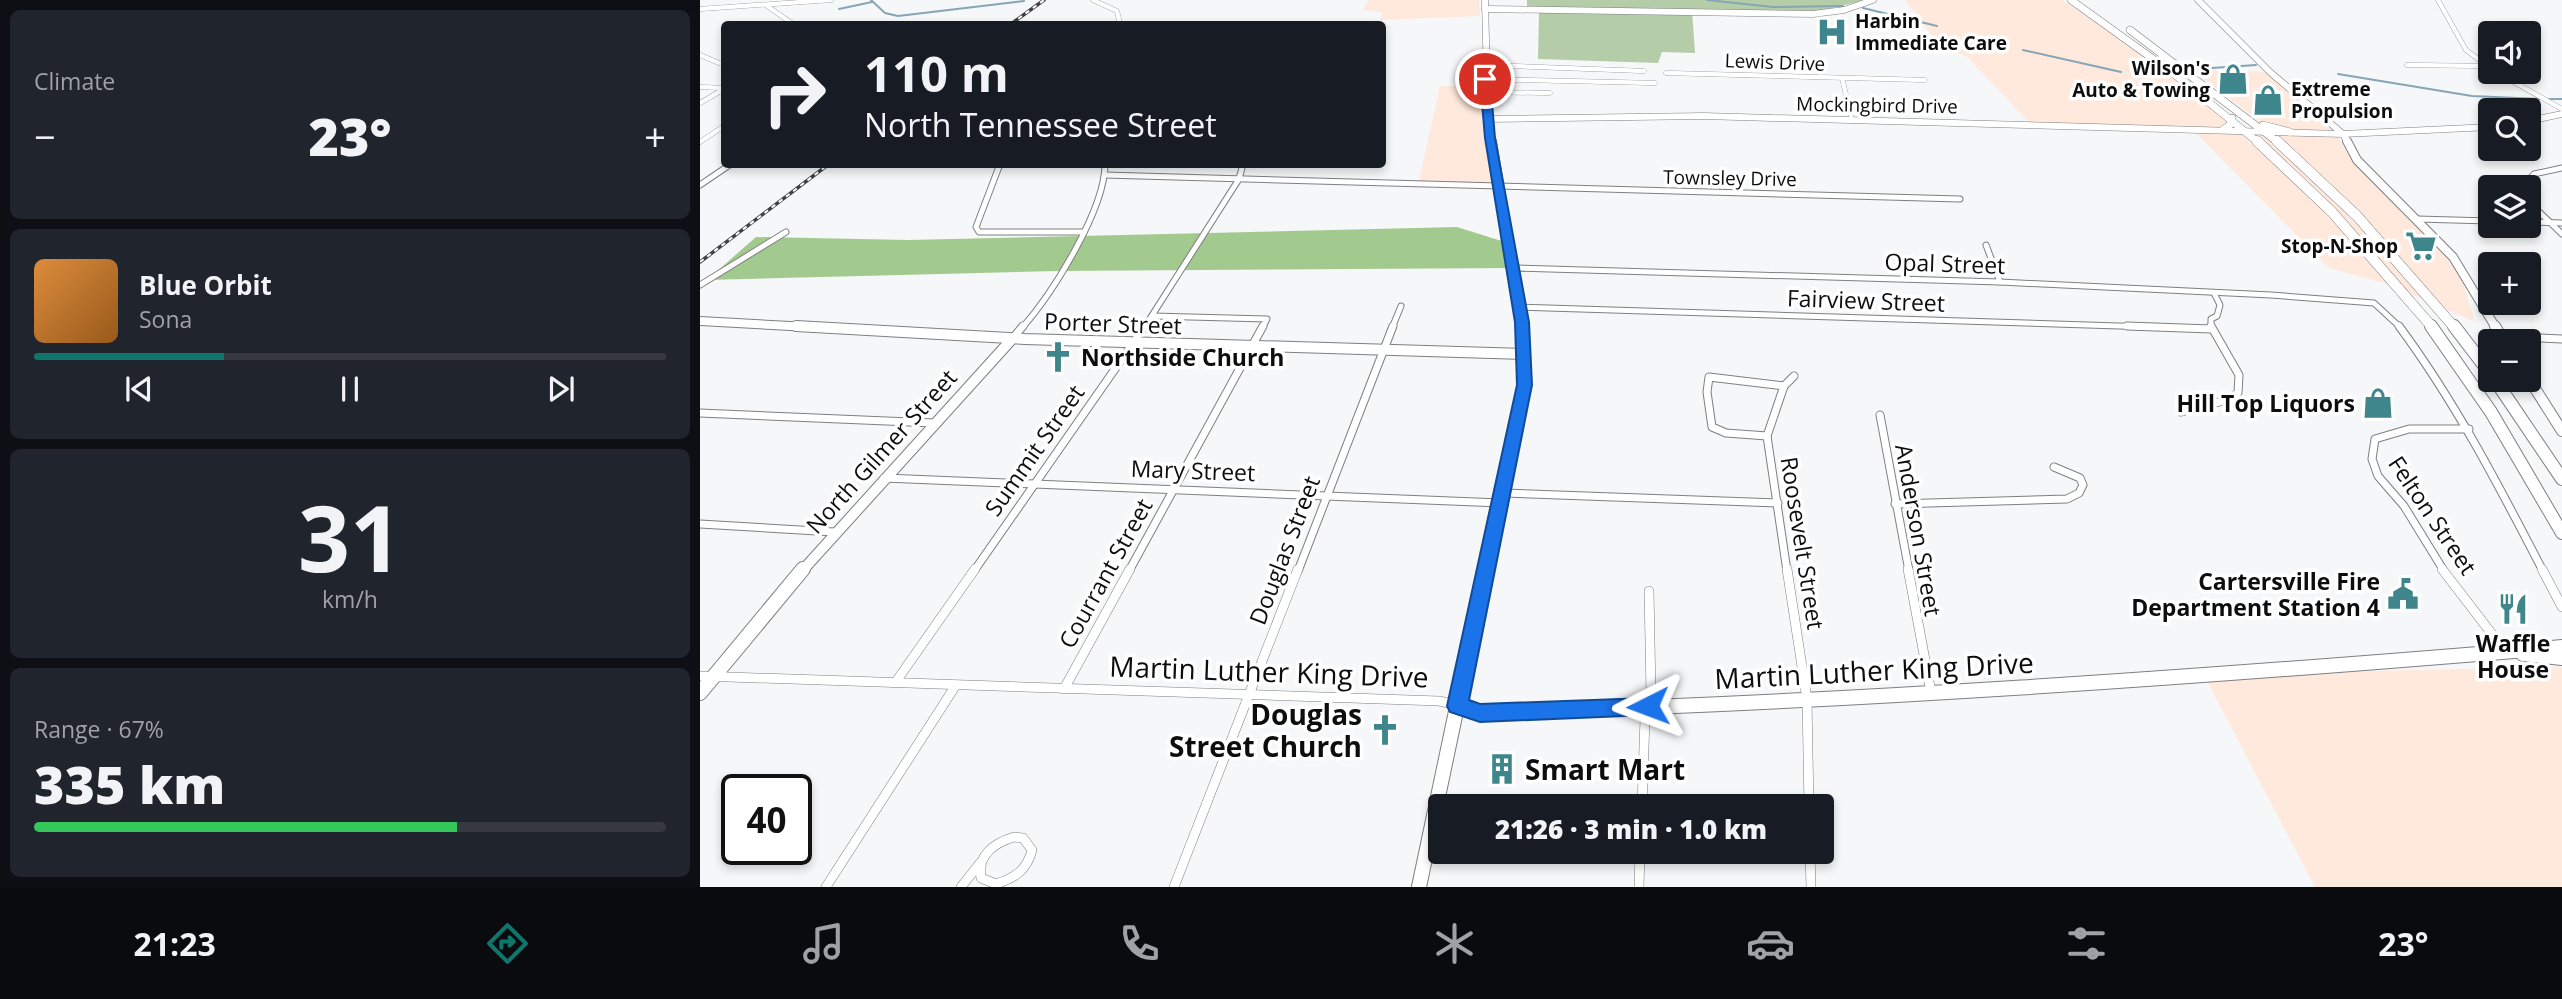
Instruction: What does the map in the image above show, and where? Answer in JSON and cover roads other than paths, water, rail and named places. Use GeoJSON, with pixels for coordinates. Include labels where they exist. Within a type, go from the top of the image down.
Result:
{"type":"FeatureCollection","features":[{"type":"Feature","properties":{"kind":"main road"},"geometry":{"type":"LineString","coordinates":[[2071,0],[2232,118],[2265,131]]}},
{"type":"Feature","properties":{"kind":"main road"},"geometry":{"type":"LineString","coordinates":[[2077,0],[2159,51]]}},
{"type":"Feature","properties":{"kind":"main road"},"geometry":{"type":"LineString","coordinates":[[2084,0],[2104,12]]}},
{"type":"Feature","properties":{"kind":"main road"},"geometry":{"type":"LineString","coordinates":[[2119,22],[2250,125],[2360,226],[2378,237]]}},
{"type":"Feature","properties":{"kind":"main road"},"geometry":{"type":"LineString","coordinates":[[2130,41],[2167,63],[2247,123],[2265,131],[2280,144],[2378,237],[2427,292],[2478,358]]}},
{"type":"Feature","properties":{"kind":"main road"},"geometry":{"type":"LineString","coordinates":[[2224,130],[2230,125],[2232,118]]}},
{"type":"Feature","properties":{"kind":"main road"},"geometry":{"type":"LineString","coordinates":[[2250,125],[2289,132]]}},
{"type":"Feature","properties":{"kind":"main road"},"geometry":{"type":"LineString","coordinates":[[2250,125],[2338,216],[2412,299],[2493,415],[2562,533]]}},
{"type":"Feature","properties":{"kind":"main road"},"geometry":{"type":"LineString","coordinates":[[2280,144],[2281,136],[2289,132]]}},
{"type":"Feature","properties":{"kind":"main road"},"geometry":{"type":"LineString","coordinates":[[2503,392],[2562,479]]}},
{"type":"Feature","properties":{"kind":"street"},"geometry":{"type":"LineString","coordinates":[[716,7],[721,0]]}},
{"type":"Feature","properties":{"kind":"street"},"geometry":{"type":"LineString","coordinates":[[700,9],[831,0]]}},
{"type":"Feature","properties":{"kind":"street"},"geometry":{"type":"LineString","coordinates":[[1094,0],[1117,11],[1119,21]]}},
{"type":"Feature","properties":{"kind":"street"},"geometry":{"type":"LineString","coordinates":[[1485,7],[1807,14],[1836,12],[1873,0]]}},
{"type":"Feature","properties":{"kind":"street"},"geometry":{"type":"LineString","coordinates":[[2198,0],[2271,73],[2343,134],[2353,155],[2459,265],[2497,329]]}},
{"type":"Feature","properties":{"kind":"street"},"geometry":{"type":"LineString","coordinates":[[2438,0],[2466,50],[2478,59]]}},
{"type":"Feature","properties":{"kind":"street"},"geometry":{"type":"LineString","coordinates":[[766,6],[788,21]]}},
{"type":"Feature","properties":{"kind":"street"},"geometry":{"type":"LineString","coordinates":[[1485,7],[1506,9]]}},
{"type":"Feature","properties":{"kind":"street"},"geometry":{"type":"LineString","coordinates":[[1419,887],[1522,402],[1525,354],[1520,307],[1485,92],[1485,7]]}},
{"type":"Feature","properties":{"kind":"street"},"geometry":{"type":"LineString","coordinates":[[700,55],[721,64]]}},
{"type":"Feature","properties":{"kind":"street"},"geometry":{"type":"LineString","coordinates":[[1485,65],[1644,71]]}},
{"type":"Feature","properties":{"kind":"street"},"geometry":{"type":"LineString","coordinates":[[2407,65],[2478,67]]}},
{"type":"Feature","properties":{"kind":"street","name":"Lewis Drive"},"geometry":{"type":"LineString","coordinates":[[1666,73],[1925,80]]}},
{"type":"Feature","properties":{"kind":"street"},"geometry":{"type":"LineString","coordinates":[[1842,78],[1853,120]]}},
{"type":"Feature","properties":{"kind":"street"},"geometry":{"type":"LineString","coordinates":[[1485,79],[1655,83]]}},
{"type":"Feature","properties":{"kind":"street"},"geometry":{"type":"LineString","coordinates":[[713,88],[721,84]]}},
{"type":"Feature","properties":{"kind":"street"},"geometry":{"type":"LineString","coordinates":[[2517,84],[2562,109]]}},
{"type":"Feature","properties":{"kind":"street"},"geometry":{"type":"LineString","coordinates":[[700,88],[721,89]]}},
{"type":"Feature","properties":{"kind":"street"},"geometry":{"type":"LineString","coordinates":[[700,103],[721,91]]}},
{"type":"Feature","properties":{"kind":"street"},"geometry":{"type":"LineString","coordinates":[[1485,92],[1550,93]]}},
{"type":"Feature","properties":{"kind":"street"},"geometry":{"type":"LineString","coordinates":[[2541,118],[2562,114]]}},
{"type":"Feature","properties":{"kind":"street","name":"Mockingbird Drive"},"geometry":{"type":"LineString","coordinates":[[1488,119],[1627,115],[2224,130],[2250,125]]}},
{"type":"Feature","properties":{"kind":"street"},"geometry":{"type":"LineString","coordinates":[[700,142],[721,128]]}},
{"type":"Feature","properties":{"kind":"street"},"geometry":{"type":"LineString","coordinates":[[2265,131],[2343,134],[2478,128]]}},
{"type":"Feature","properties":{"kind":"street"},"geometry":{"type":"LineString","coordinates":[[712,134],[721,134]]}},
{"type":"Feature","properties":{"kind":"street"},"geometry":{"type":"LineString","coordinates":[[700,185],[725,168]]}},
{"type":"Feature","properties":{"kind":"street"},"geometry":{"type":"LineString","coordinates":[[998,168],[976,227],[979,232],[1084,232]]}},
{"type":"Feature","properties":{"kind":"street"},"geometry":{"type":"LineString","coordinates":[[1105,168],[1105,176]]}},
{"type":"Feature","properties":{"kind":"street","name":"Summit Street"},"geometry":{"type":"LineString","coordinates":[[895,683],[1032,484],[1134,343],[1239,179],[1242,168]]}},
{"type":"Feature","properties":{"kind":"street"},"geometry":{"type":"LineString","coordinates":[[2531,175],[2542,170],[2562,168]]}},
{"type":"Feature","properties":{"kind":"street","name":"Townsley Drive"},"geometry":{"type":"LineString","coordinates":[[1105,176],[1960,199]]}},
{"type":"Feature","properties":{"kind":"street","name":"North Gilmer Street"},"geometry":{"type":"LineString","coordinates":[[700,693],[835,532],[1012,339],[1063,278],[1105,176]]}},
{"type":"Feature","properties":{"kind":"street"},"geometry":{"type":"LineString","coordinates":[[2541,215],[2562,234]]}},
{"type":"Feature","properties":{"kind":"street"},"geometry":{"type":"LineString","coordinates":[[2417,219],[2478,221]]}},
{"type":"Feature","properties":{"kind":"street"},"geometry":{"type":"LineString","coordinates":[[2541,223],[2562,223]]}},
{"type":"Feature","properties":{"kind":"street"},"geometry":{"type":"LineString","coordinates":[[700,285],[786,232]]}},
{"type":"Feature","properties":{"kind":"street"},"geometry":{"type":"LineString","coordinates":[[1986,245],[2000,282]]}},
{"type":"Feature","properties":{"kind":"street","name":"Opal Street"},"geometry":{"type":"LineString","coordinates":[[1513,268],[2000,282],[2375,303],[2390,314],[2413,343],[2469,429]]}},
{"type":"Feature","properties":{"kind":"street"},"geometry":{"type":"LineString","coordinates":[[2181,412],[2227,400],[2238,393],[2239,375],[2211,329],[2211,319],[2217,316],[2220,305],[2214,293]]}},
{"type":"Feature","properties":{"kind":"street","name":"Douglas Street"},"geometry":{"type":"LineString","coordinates":[[1174,887],[1401,306]]}},
{"type":"Feature","properties":{"kind":"street","name":"Fairview Street"},"geometry":{"type":"LineString","coordinates":[[1520,307],[2211,329]]}},
{"type":"Feature","properties":{"kind":"street","name":"Courrant Street"},"geometry":{"type":"LineString","coordinates":[[1063,689],[1267,319],[1152,316]]}},
{"type":"Feature","properties":{"kind":"street","name":"Porter Street"},"geometry":{"type":"LineString","coordinates":[[700,321],[1012,339],[1383,352],[1525,354]]}},
{"type":"Feature","properties":{"kind":"street"},"geometry":{"type":"LineString","coordinates":[[2541,339],[2562,339]]}},
{"type":"Feature","properties":{"kind":"street","name":"Roosevelt Street"},"geometry":{"type":"LineString","coordinates":[[1794,376],[1784,386],[1767,436],[1807,699],[1809,794]]}},
{"type":"Feature","properties":{"kind":"street"},"geometry":{"type":"LineString","coordinates":[[1767,436],[1726,433],[1712,427],[1707,392],[1709,377],[1784,386]]}},
{"type":"Feature","properties":{"kind":"street"},"geometry":{"type":"LineString","coordinates":[[2537,392],[2562,431]]}},
{"type":"Feature","properties":{"kind":"street"},"geometry":{"type":"LineString","coordinates":[[700,413],[934,423]]}},
{"type":"Feature","properties":{"kind":"street","name":"Anderson Street"},"geometry":{"type":"LineString","coordinates":[[1880,415],[1932,693]]}},
{"type":"Feature","properties":{"kind":"street","name":"Felton Street"},"geometry":{"type":"LineString","coordinates":[[2469,429],[2413,428],[2391,431],[2375,439],[2372,459],[2378,476],[2422,532],[2441,567],[2506,652]]}},
{"type":"Feature","properties":{"kind":"street"},"geometry":{"type":"LineString","coordinates":[[2469,429],[2562,607]]}},
{"type":"Feature","properties":{"kind":"street"},"geometry":{"type":"LineString","coordinates":[[1895,504],[2067,499],[2079,493],[2083,485],[2080,478],[2054,467]]}},
{"type":"Feature","properties":{"kind":"street","name":"Mary Street"},"geometry":{"type":"LineString","coordinates":[[884,478],[1326,494],[1778,503]]}},
{"type":"Feature","properties":{"kind":"street"},"geometry":{"type":"LineString","coordinates":[[700,524],[835,532]]}},
{"type":"Feature","properties":{"kind":"street"},"geometry":{"type":"LineString","coordinates":[[1643,794],[1651,693],[1649,591]]}},
{"type":"Feature","properties":{"kind":"street","name":"Martin Luther King Drive"},"geometry":{"type":"LineString","coordinates":[[700,676],[1439,701],[1480,713],[1932,693],[2562,647]]}},
{"type":"Feature","properties":{"kind":"street","name":"Martin Luther King Drive"},"geometry":{"type":"LineString","coordinates":[[2506,652],[2562,658]]}},
{"type":"Feature","properties":{"kind":"street"},"geometry":{"type":"LineString","coordinates":[[826,887],[956,685]]}},
{"type":"Feature","properties":{"kind":"street"},"geometry":{"type":"LineString","coordinates":[[961,887],[994,845],[1004,840],[1023,838],[1032,850],[1031,858],[1008,887]]}},
{"type":"Feature","properties":{"kind":"street"},"geometry":{"type":"LineString","coordinates":[[980,862],[981,878],[987,883],[996,884],[1017,876]]}},
{"type":"Feature","properties":{"kind":"street"},"geometry":{"type":"LineString","coordinates":[[1639,887],[1640,864]]}},
{"type":"Feature","properties":{"kind":"street"},"geometry":{"type":"LineString","coordinates":[[1810,864],[1811,887]]}},
{"type":"Feature","properties":{"kind":"waterway"},"geometry":{"type":"LineString","coordinates":[[871,0],[885,13],[898,16],[1024,1]]}},
{"type":"Feature","properties":{"kind":"waterway"},"geometry":{"type":"LineString","coordinates":[[1707,0],[1773,7],[1843,6]]}},
{"type":"Feature","properties":{"kind":"waterway"},"geometry":{"type":"LineString","coordinates":[[839,9],[872,2]]}},
{"type":"Feature","properties":{"kind":"waterway"},"geometry":{"type":"LineString","coordinates":[[1863,8],[1937,26]]}},
{"type":"Feature","properties":{"kind":"waterway"},"geometry":{"type":"LineString","coordinates":[[2023,50],[2121,72]]}},
{"type":"Feature","properties":{"kind":"waterway"},"geometry":{"type":"LineString","coordinates":[[2197,69],[2256,65]]}},
{"type":"Feature","properties":{"kind":"waterway"},"geometry":{"type":"LineString","coordinates":[[2338,74],[2472,96],[2518,98]]}},
{"type":"Feature","properties":{"kind":"waterway"},"geometry":{"type":"LineString","coordinates":[[2548,99],[2562,99]]}},
{"type":"Feature","properties":{"kind":"railway"},"geometry":{"type":"LineString","coordinates":[[1015,21],[1044,0]]}},
{"type":"Feature","properties":{"kind":"railway"},"geometry":{"type":"LineString","coordinates":[[700,262],[824,168]]}},
{"type":"Feature","properties":{"kind":"place","name":"Harbin Immediate Care"},"geometry":{"type":"Point","coordinates":[1832,32]}},
{"type":"Feature","properties":{"kind":"place","name":"Wilson's Auto & Towing"},"geometry":{"type":"Point","coordinates":[2233,79]}},
{"type":"Feature","properties":{"kind":"place","name":"Extreme Propulsion"},"geometry":{"type":"Point","coordinates":[2268,100]}},
{"type":"Feature","properties":{"kind":"place","name":"Stop-N-Shop"},"geometry":{"type":"Point","coordinates":[2421,246]}},
{"type":"Feature","properties":{"kind":"place","name":"Northside Church"},"geometry":{"type":"Point","coordinates":[1058,357]}},
{"type":"Feature","properties":{"kind":"place","name":"Hill Top Liquors"},"geometry":{"type":"Point","coordinates":[2378,403]}},
{"type":"Feature","properties":{"kind":"place","name":"Cartersville Fire Department Station 4"},"geometry":{"type":"Point","coordinates":[2403,594]}},
{"type":"Feature","properties":{"kind":"place","name":"Waffle House"},"geometry":{"type":"Point","coordinates":[2513,609]}},
{"type":"Feature","properties":{"kind":"place","name":"Douglas Street Church"},"geometry":{"type":"Point","coordinates":[1385,730]}},
{"type":"Feature","properties":{"kind":"place","name":"Smart Mart"},"geometry":{"type":"Point","coordinates":[1502,769]}}]}
